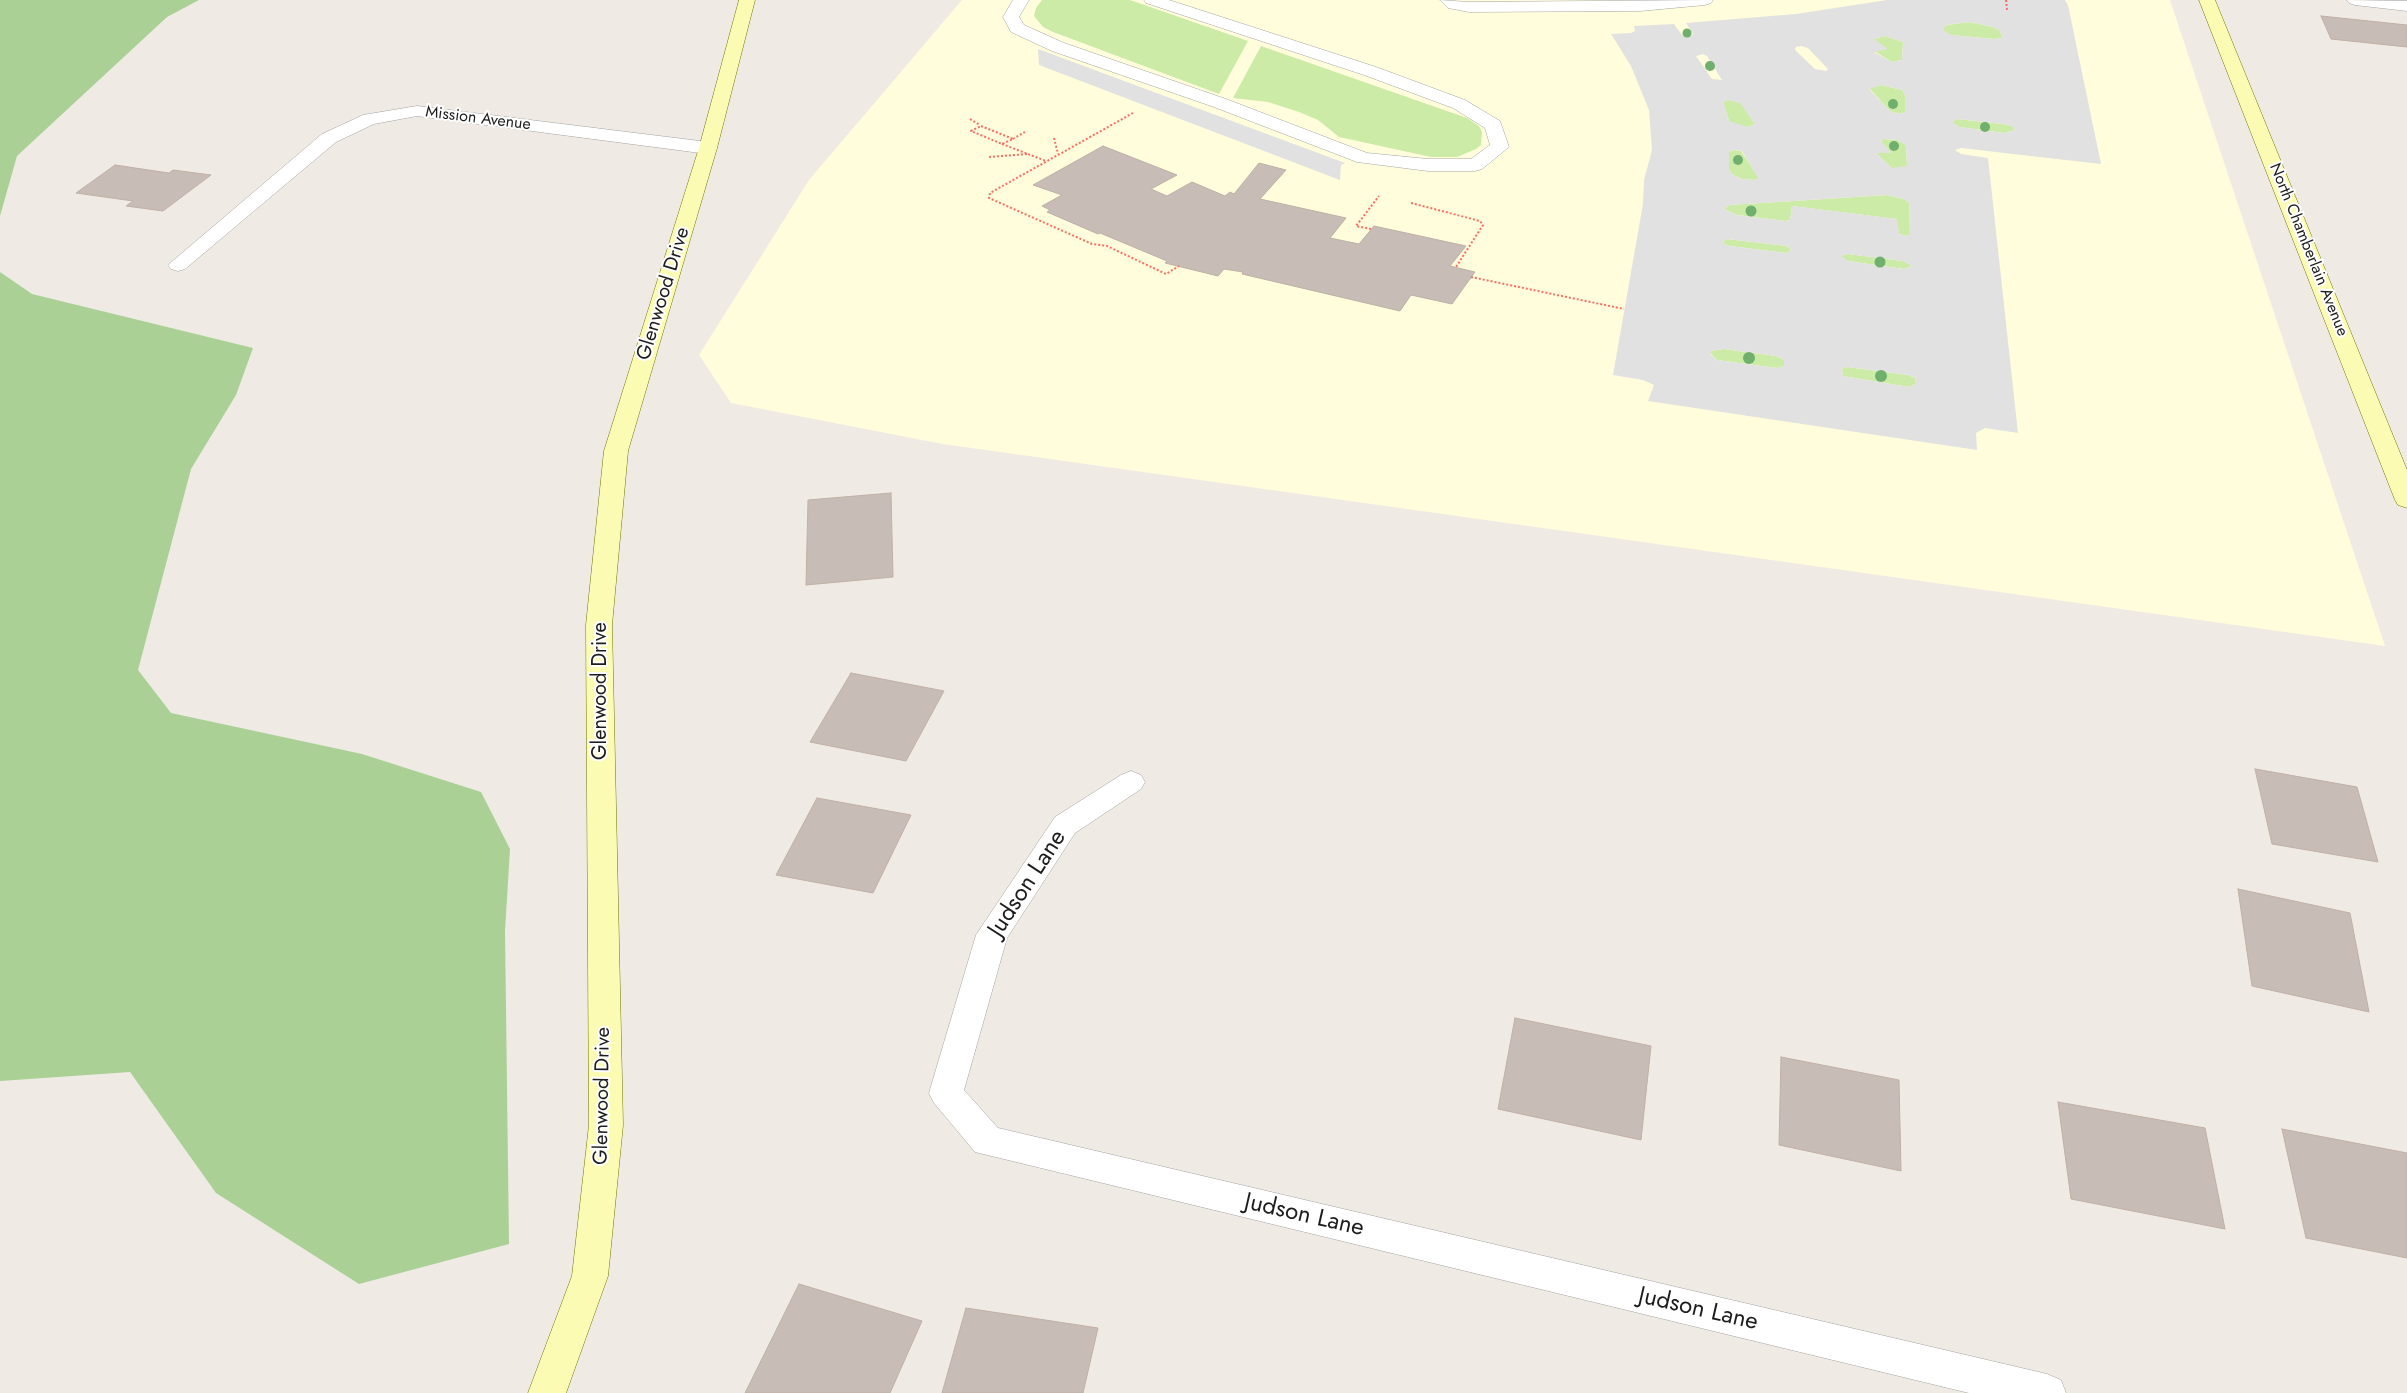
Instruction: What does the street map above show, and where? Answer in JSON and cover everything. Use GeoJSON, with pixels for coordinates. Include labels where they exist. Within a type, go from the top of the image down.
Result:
{"type":"FeatureCollection","features":[{"type":"Feature","properties":{"kind":"street","name":"Glenwood Drive"},"geometry":{"type":"LineString","coordinates":[[547,1393],[590,1276],[606,1125],[599,625],[616,451],[708,148],[747,0]]}},
{"type":"Feature","properties":{"kind":"street"},"geometry":{"type":"LineString","coordinates":[[1021,0],[1011,17],[1018,28],[1034,36],[1058,47],[1220,104],[1364,158],[1428,165],[1475,165],[1500,147],[1494,125],[1459,104],[1370,72],[1152,0]]}},
{"type":"Feature","properties":{"kind":"street"},"geometry":{"type":"LineString","coordinates":[[1448,0],[1454,4],[1469,7],[1488,7],[1640,6],[1705,0]]}},
{"type":"Feature","properties":{"kind":"street","name":"North Chamberlain Avenue"},"geometry":{"type":"LineString","coordinates":[[2208,0],[2406,493]]}},
{"type":"Feature","properties":{"kind":"street"},"geometry":{"type":"LineString","coordinates":[[2355,0],[2407,6]]}},
{"type":"Feature","properties":{"kind":"street","name":"Mission Avenue"},"geometry":{"type":"LineString","coordinates":[[178,265],[329,138],[369,120],[417,111],[708,148]]}},
{"type":"Feature","properties":{"kind":"street","name":"Judson Lane"},"geometry":{"type":"LineString","coordinates":[[1131,782],[1065,825],[992,935],[946,1093],[987,1141],[2047,1393]]}},
{"type":"Feature","properties":{"kind":"path"},"geometry":{"type":"LineString","coordinates":[[2006,0],[2007,10]]}},
{"type":"Feature","properties":{"kind":"path"},"geometry":{"type":"LineString","coordinates":[[1134,113],[990,193],[989,198],[1092,244],[1107,246],[1166,274],[1179,266]]}},
{"type":"Feature","properties":{"kind":"path"},"geometry":{"type":"LineString","coordinates":[[970,119],[981,126],[1013,138]]}},
{"type":"Feature","properties":{"kind":"path"},"geometry":{"type":"LineString","coordinates":[[981,126],[971,131],[1046,161]]}},
{"type":"Feature","properties":{"kind":"path"},"geometry":{"type":"LineString","coordinates":[[1002,144],[1025,132]]}},
{"type":"Feature","properties":{"kind":"path"},"geometry":{"type":"LineString","coordinates":[[1054,138],[1058,155]]}},
{"type":"Feature","properties":{"kind":"path"},"geometry":{"type":"LineString","coordinates":[[989,157],[1028,154]]}},
{"type":"Feature","properties":{"kind":"path"},"geometry":{"type":"LineString","coordinates":[[1371,229],[1356,226],[1380,194],[1372,192]]}},
{"type":"Feature","properties":{"kind":"path"},"geometry":{"type":"LineString","coordinates":[[1407,202],[1480,221],[1483,224],[1456,267]]}},
{"type":"Feature","properties":{"kind":"path"},"geometry":{"type":"LineString","coordinates":[[1471,277],[1624,309]]}},
{"type":"Feature","properties":{"kind":"shaded area"},"geometry":{"type":"Polygon","coordinates":[[[962,0],[2170,0],[2385,646],[943,444],[731,403],[699,355],[809,180],[962,0]]]}},
{"type":"Feature","properties":{"kind":"shaded area"},"geometry":{"type":"Polygon","coordinates":[[[1887,0],[2065,0],[2068,5],[2101,164],[1961,148],[1955,150],[1961,154],[1988,158],[2018,433],[1985,428],[1976,433],[1977,450],[1648,401],[1654,385],[1643,380],[1613,375],[1643,204],[1644,180],[1652,150],[1649,110],[1631,66],[1611,34],[1631,33],[1635,31],[1634,26],[1674,24],[1682,35],[1689,36],[1693,34],[1686,23],[1796,14],[1887,0]],[[1969,22],[1947,25],[1944,31],[1952,35],[2002,38],[2000,31],[1993,27],[1969,22]],[[1885,36],[1874,39],[1888,49],[1874,52],[1892,62],[1902,60],[1903,42],[1885,36]],[[1801,46],[1796,47],[1795,50],[1815,69],[1826,71],[1828,69],[1808,48],[1801,46]],[[1703,54],[1696,56],[1712,79],[1722,80],[1707,56],[1703,54]],[[1882,85],[1869,89],[1890,111],[1899,114],[1905,112],[1905,95],[1902,90],[1882,85]],[[1727,100],[1723,102],[1729,121],[1748,127],[1755,124],[1740,103],[1727,100]],[[1957,119],[1952,122],[1959,127],[2004,133],[2015,130],[2012,126],[2003,124],[1957,119]],[[1883,139],[1881,141],[1891,153],[1876,153],[1892,168],[1907,166],[1906,145],[1897,140],[1883,139]],[[1733,150],[1729,152],[1729,170],[1733,175],[1742,179],[1754,180],[1758,178],[1742,151],[1733,150]],[[1887,195],[1730,205],[1726,207],[1726,210],[1737,215],[1785,221],[1790,220],[1792,206],[1897,219],[1899,234],[1910,235],[1909,203],[1904,199],[1887,195]],[[1727,239],[1723,241],[1724,244],[1786,253],[1791,250],[1787,246],[1727,239]],[[1848,254],[1842,256],[1848,261],[1904,269],[1912,266],[1903,261],[1848,254]],[[1724,349],[1711,351],[1710,354],[1717,360],[1777,368],[1784,366],[1784,360],[1776,356],[1724,349]],[[1847,367],[1842,369],[1843,376],[1909,387],[1916,384],[1915,378],[1908,375],[1847,367]]]}},
{"type":"Feature","properties":{"kind":"shaded area"},"geometry":{"type":"Polygon","coordinates":[[[1038,49],[1345,163],[1341,165],[1340,180],[1039,65],[1038,49]]]}},
{"type":"Feature","properties":{"kind":"green space"},"geometry":{"type":"Polygon","coordinates":[[[0,0],[199,0],[167,17],[17,156],[0,216],[0,0]]]}},
{"type":"Feature","properties":{"kind":"green space"},"geometry":{"type":"Polygon","coordinates":[[[1042,0],[1130,0],[1248,41],[1219,94],[1043,27],[1034,16],[1036,8],[1042,0]]]}},
{"type":"Feature","properties":{"kind":"green space"},"geometry":{"type":"Polygon","coordinates":[[[1969,22],[1993,27],[2000,31],[2002,38],[1951,35],[1944,32],[1943,28],[1947,25],[1969,22]]]}},
{"type":"Feature","properties":{"kind":"green space"},"geometry":{"type":"Polygon","coordinates":[[[1885,36],[1903,42],[1902,60],[1892,62],[1874,51],[1874,39],[1885,36]]]}},
{"type":"Feature","properties":{"kind":"green space"},"geometry":{"type":"Polygon","coordinates":[[[1261,46],[1467,118],[1479,126],[1482,132],[1481,145],[1457,157],[1431,157],[1339,137],[1318,120],[1299,112],[1268,102],[1233,98],[1261,46]]]}},
{"type":"Feature","properties":{"kind":"green space"},"geometry":{"type":"Polygon","coordinates":[[[1882,85],[1902,90],[1905,95],[1906,112],[1899,114],[1890,111],[1869,88],[1882,85]]]}},
{"type":"Feature","properties":{"kind":"green space"},"geometry":{"type":"Polygon","coordinates":[[[1727,100],[1740,102],[1755,124],[1748,127],[1732,124],[1729,121],[1723,102],[1727,100]]]}},
{"type":"Feature","properties":{"kind":"green space"},"geometry":{"type":"Polygon","coordinates":[[[1957,119],[2003,124],[2012,126],[2015,130],[2004,133],[1959,127],[1952,122],[1957,119]]]}},
{"type":"Feature","properties":{"kind":"green space"},"geometry":{"type":"Polygon","coordinates":[[[1883,139],[1897,140],[1906,145],[1907,166],[1892,168],[1875,152],[1891,153],[1881,141],[1883,139]]]}},
{"type":"Feature","properties":{"kind":"green space"},"geometry":{"type":"Polygon","coordinates":[[[1733,150],[1741,151],[1759,178],[1754,180],[1742,179],[1733,175],[1729,170],[1729,152],[1733,150]]]}},
{"type":"Feature","properties":{"kind":"green space"},"geometry":{"type":"Polygon","coordinates":[[[1887,195],[1904,199],[1909,203],[1910,235],[1899,234],[1896,219],[1792,206],[1790,220],[1785,221],[1737,215],[1726,210],[1726,207],[1730,205],[1887,195]]]}},
{"type":"Feature","properties":{"kind":"green space"},"geometry":{"type":"Polygon","coordinates":[[[1727,239],[1787,246],[1791,250],[1786,253],[1730,246],[1724,244],[1723,241],[1727,239]]]}},
{"type":"Feature","properties":{"kind":"green space"},"geometry":{"type":"Polygon","coordinates":[[[1848,254],[1903,261],[1912,266],[1904,269],[1848,261],[1841,256],[1848,254]]]}},
{"type":"Feature","properties":{"kind":"green space"},"geometry":{"type":"Polygon","coordinates":[[[0,272],[32,294],[253,348],[236,395],[191,469],[138,670],[171,713],[362,754],[481,792],[510,849],[505,931],[509,1244],[359,1284],[216,1193],[130,1072],[0,1081],[0,272]]]}},
{"type":"Feature","properties":{"kind":"green space"},"geometry":{"type":"Polygon","coordinates":[[[1724,349],[1776,356],[1784,360],[1784,366],[1777,368],[1717,360],[1710,353],[1711,351],[1724,349]]]}},
{"type":"Feature","properties":{"kind":"green space"},"geometry":{"type":"Polygon","coordinates":[[[1847,367],[1908,375],[1915,378],[1916,384],[1909,387],[1843,376],[1842,369],[1847,367]]]}},
{"type":"Feature","properties":{"kind":"building"},"geometry":{"type":"Polygon","coordinates":[[[2321,16],[2407,25],[2407,47],[2331,39],[2321,16]]]}},
{"type":"Feature","properties":{"kind":"building"},"geometry":{"type":"Polygon","coordinates":[[[1103,146],[1177,175],[1151,189],[1167,196],[1192,182],[1225,196],[1230,192],[1234,194],[1259,163],[1286,170],[1260,199],[1346,218],[1330,238],[1359,244],[1374,226],[1466,246],[1450,266],[1475,272],[1452,304],[1411,295],[1400,311],[1242,274],[1243,272],[1224,269],[1218,276],[1165,263],[1167,261],[1047,212],[1050,210],[1042,206],[1062,195],[1033,185],[1103,146]]]}},
{"type":"Feature","properties":{"kind":"building"},"geometry":{"type":"Polygon","coordinates":[[[115,165],[169,173],[173,170],[211,175],[163,211],[126,206],[133,201],[76,193],[115,165]]]}},
{"type":"Feature","properties":{"kind":"building"},"geometry":{"type":"Polygon","coordinates":[[[891,493],[893,577],[806,585],[808,500],[891,493]]]}},
{"type":"Feature","properties":{"kind":"building"},"geometry":{"type":"Polygon","coordinates":[[[851,673],[944,691],[906,761],[810,742],[851,673]]]}},
{"type":"Feature","properties":{"kind":"building"},"geometry":{"type":"Polygon","coordinates":[[[2255,769],[2357,787],[2378,862],[2272,844],[2255,769]]]}},
{"type":"Feature","properties":{"kind":"building"},"geometry":{"type":"Polygon","coordinates":[[[817,798],[911,815],[873,893],[776,875],[817,798]]]}},
{"type":"Feature","properties":{"kind":"building"},"geometry":{"type":"Polygon","coordinates":[[[2238,889],[2350,913],[2369,1012],[2252,986],[2238,889]]]}},
{"type":"Feature","properties":{"kind":"building"},"geometry":{"type":"Polygon","coordinates":[[[1515,1018],[1651,1046],[1641,1140],[1498,1109],[1515,1018]]]}},
{"type":"Feature","properties":{"kind":"building"},"geometry":{"type":"Polygon","coordinates":[[[1781,1057],[1899,1080],[1901,1171],[1779,1145],[1781,1057]]]}},
{"type":"Feature","properties":{"kind":"building"},"geometry":{"type":"Polygon","coordinates":[[[2058,1102],[2205,1128],[2225,1229],[2071,1199],[2058,1102]]]}},
{"type":"Feature","properties":{"kind":"building"},"geometry":{"type":"Polygon","coordinates":[[[2282,1129],[2407,1153],[2407,1258],[2306,1238],[2282,1129]]]}},
{"type":"Feature","properties":{"kind":"building"},"geometry":{"type":"Polygon","coordinates":[[[799,1284],[922,1321],[890,1393],[745,1393],[799,1284]]]}},
{"type":"Feature","properties":{"kind":"building"},"geometry":{"type":"Polygon","coordinates":[[[966,1308],[1098,1328],[1083,1393],[942,1393],[966,1308]]]}}]}
